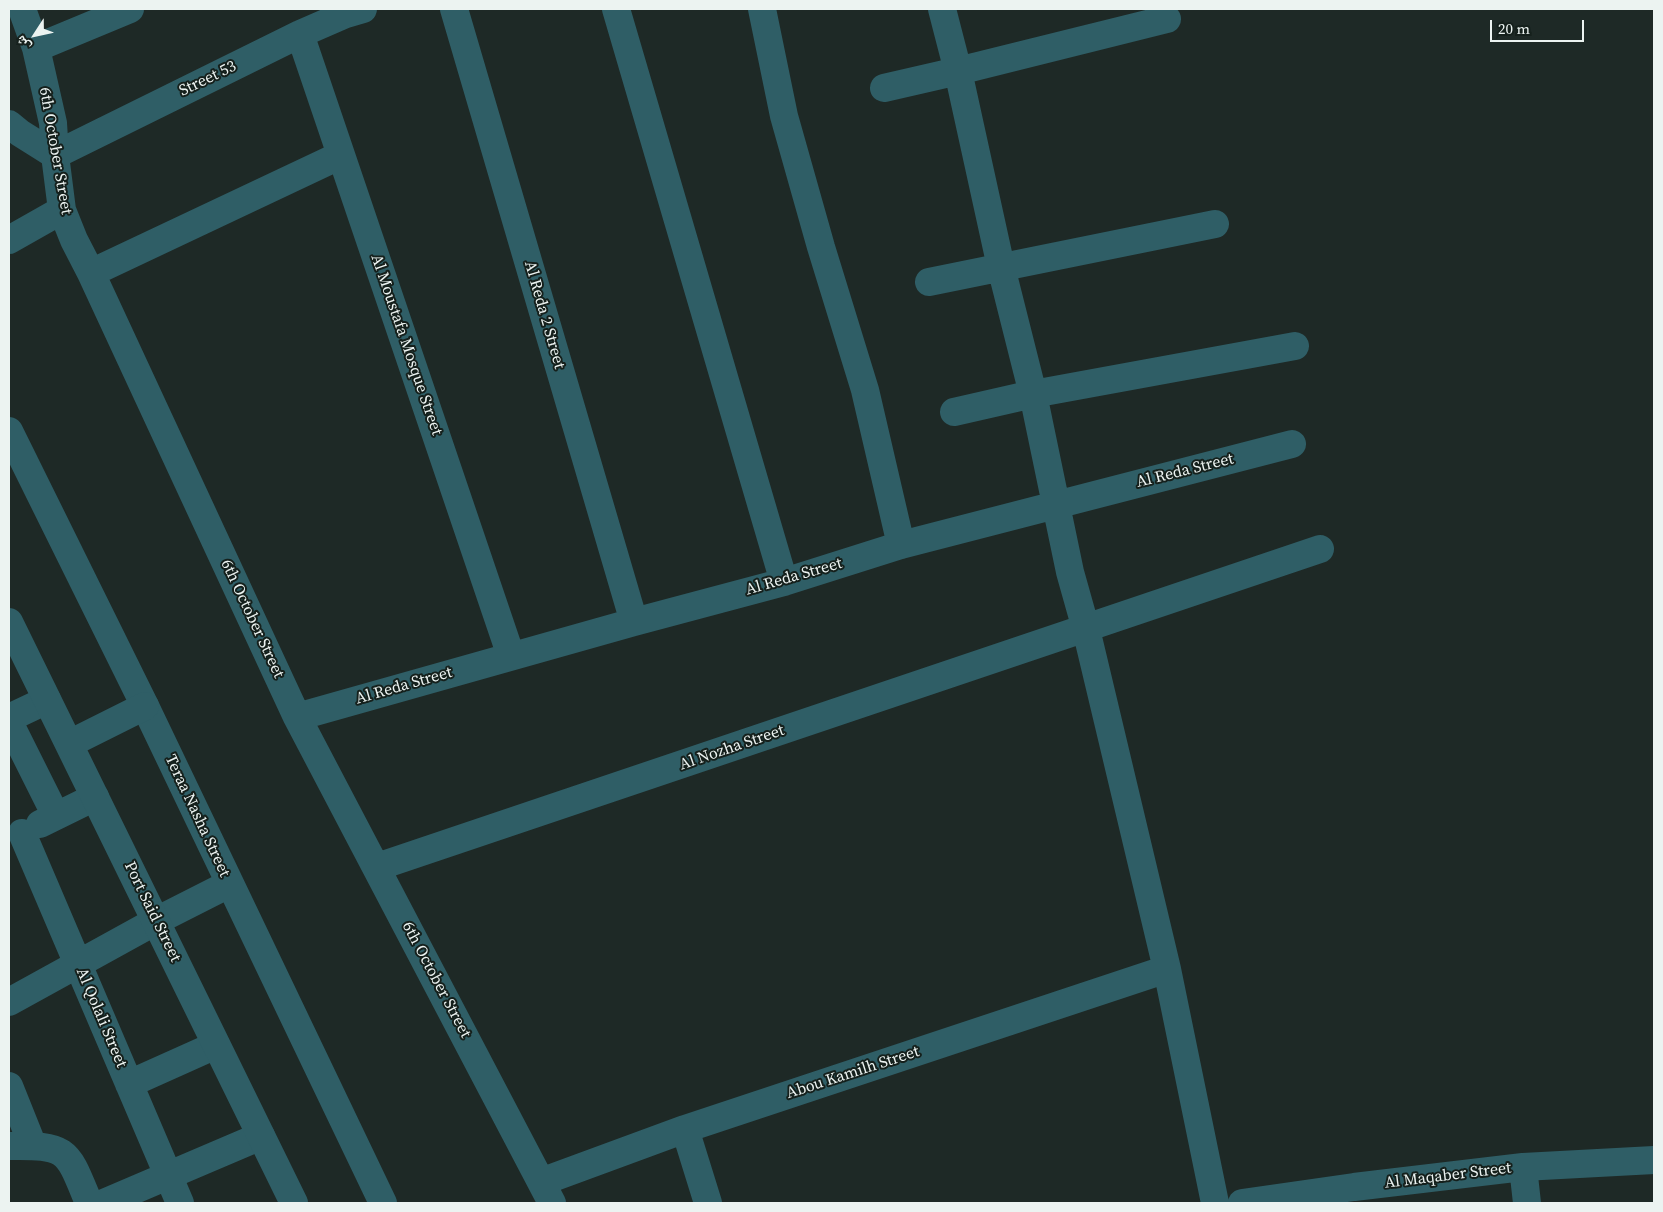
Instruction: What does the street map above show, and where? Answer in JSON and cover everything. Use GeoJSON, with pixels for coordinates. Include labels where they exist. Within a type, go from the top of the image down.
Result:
{"type":"FeatureCollection","features":[{"type":"Feature","properties":{"kind":"street","name":"6th October Street"},"geometry":{"type":"LineString","coordinates":[[22,9],[36,48],[53,123],[62,210],[74,240],[92,273],[298,716],[547,1193]]}},
{"type":"Feature","properties":{"kind":"street"},"geometry":{"type":"LineString","coordinates":[[36,48],[130,9]]}},
{"type":"Feature","properties":{"kind":"street","name":"Street 53"},"geometry":{"type":"LineString","coordinates":[[55,155],[300,34],[346,14],[363,9]]}},
{"type":"Feature","properties":{"kind":"street","name":"Al Reda 2 Street"},"geometry":{"type":"LineString","coordinates":[[454,9],[634,622]]}},
{"type":"Feature","properties":{"kind":"street"},"geometry":{"type":"LineString","coordinates":[[616,9],[784,582]]}},
{"type":"Feature","properties":{"kind":"street"},"geometry":{"type":"LineString","coordinates":[[762,9],[784,116],[821,247],[865,390],[900,545]]}},
{"type":"Feature","properties":{"kind":"street"},"geometry":{"type":"LineString","coordinates":[[942,9],[958,71],[1001,267],[1033,394],[1070,572],[1086,629],[1167,969],[1215,1203]]}},
{"type":"Feature","properties":{"kind":"street"},"geometry":{"type":"LineString","coordinates":[[884,88],[1167,18]]}},
{"type":"Feature","properties":{"kind":"street","name":"Al Moustafa Mosque Street"},"geometry":{"type":"LineString","coordinates":[[300,34],[511,656]]}},
{"type":"Feature","properties":{"kind":"street"},"geometry":{"type":"LineString","coordinates":[[9,124],[55,155]]}},
{"type":"Feature","properties":{"kind":"street"},"geometry":{"type":"LineString","coordinates":[[92,273],[341,155]]}},
{"type":"Feature","properties":{"kind":"street"},"geometry":{"type":"LineString","coordinates":[[9,240],[62,210]]}},
{"type":"Feature","properties":{"kind":"street"},"geometry":{"type":"LineString","coordinates":[[929,282],[1215,224]]}},
{"type":"Feature","properties":{"kind":"street"},"geometry":{"type":"LineString","coordinates":[[954,412],[1033,394],[1296,346]]}},
{"type":"Feature","properties":{"kind":"street","name":"Teraa Nasha Street"},"geometry":{"type":"LineString","coordinates":[[11,442],[145,706],[383,1203]]}},
{"type":"Feature","properties":{"kind":"street","name":"Al Reda Street"},"geometry":{"type":"LineString","coordinates":[[298,716],[784,582],[900,545],[1292,444]]}},
{"type":"Feature","properties":{"kind":"street","name":"Al Nozha Street"},"geometry":{"type":"LineString","coordinates":[[377,867],[1320,549]]}},
{"type":"Feature","properties":{"kind":"street","name":"Port Said Street"},"geometry":{"type":"LineString","coordinates":[[9,622],[294,1203]]}},
{"type":"Feature","properties":{"kind":"street"},"geometry":{"type":"LineString","coordinates":[[9,718],[47,700]]}},
{"type":"Feature","properties":{"kind":"street"},"geometry":{"type":"LineString","coordinates":[[69,744],[145,706]]}},
{"type":"Feature","properties":{"kind":"street"},"geometry":{"type":"LineString","coordinates":[[9,722],[56,816]]}},
{"type":"Feature","properties":{"kind":"street"},"geometry":{"type":"LineString","coordinates":[[15,836],[95,796]]}},
{"type":"Feature","properties":{"kind":"street","name":"Al Qolali Street"},"geometry":{"type":"LineString","coordinates":[[15,836],[78,964],[180,1203]]}},
{"type":"Feature","properties":{"kind":"street"},"geometry":{"type":"LineString","coordinates":[[9,1002],[156,921],[229,884]]}},
{"type":"Feature","properties":{"kind":"street","name":"Abou Kamilh Street"},"geometry":{"type":"LineString","coordinates":[[547,1193],[685,1128],[1167,969]]}},
{"type":"Feature","properties":{"kind":"street"},"geometry":{"type":"LineString","coordinates":[[129,1084],[216,1045]]}},
{"type":"Feature","properties":{"kind":"street"},"geometry":{"type":"LineString","coordinates":[[9,1086],[21,1146],[46,1147],[58,1150],[68,1157],[75,1168],[89,1203]]}},
{"type":"Feature","properties":{"kind":"street"},"geometry":{"type":"LineString","coordinates":[[685,1128],[708,1203]]}},
{"type":"Feature","properties":{"kind":"street"},"geometry":{"type":"LineString","coordinates":[[104,1203],[261,1136]]}},
{"type":"Feature","properties":{"kind":"street","name":"Al Maqaber Street"},"geometry":{"type":"LineString","coordinates":[[1242,1203],[1354,1187],[1524,1167],[1654,1160]]}},
{"type":"Feature","properties":{"kind":"street"},"geometry":{"type":"LineString","coordinates":[[1524,1167],[1527,1203]]}}]}
